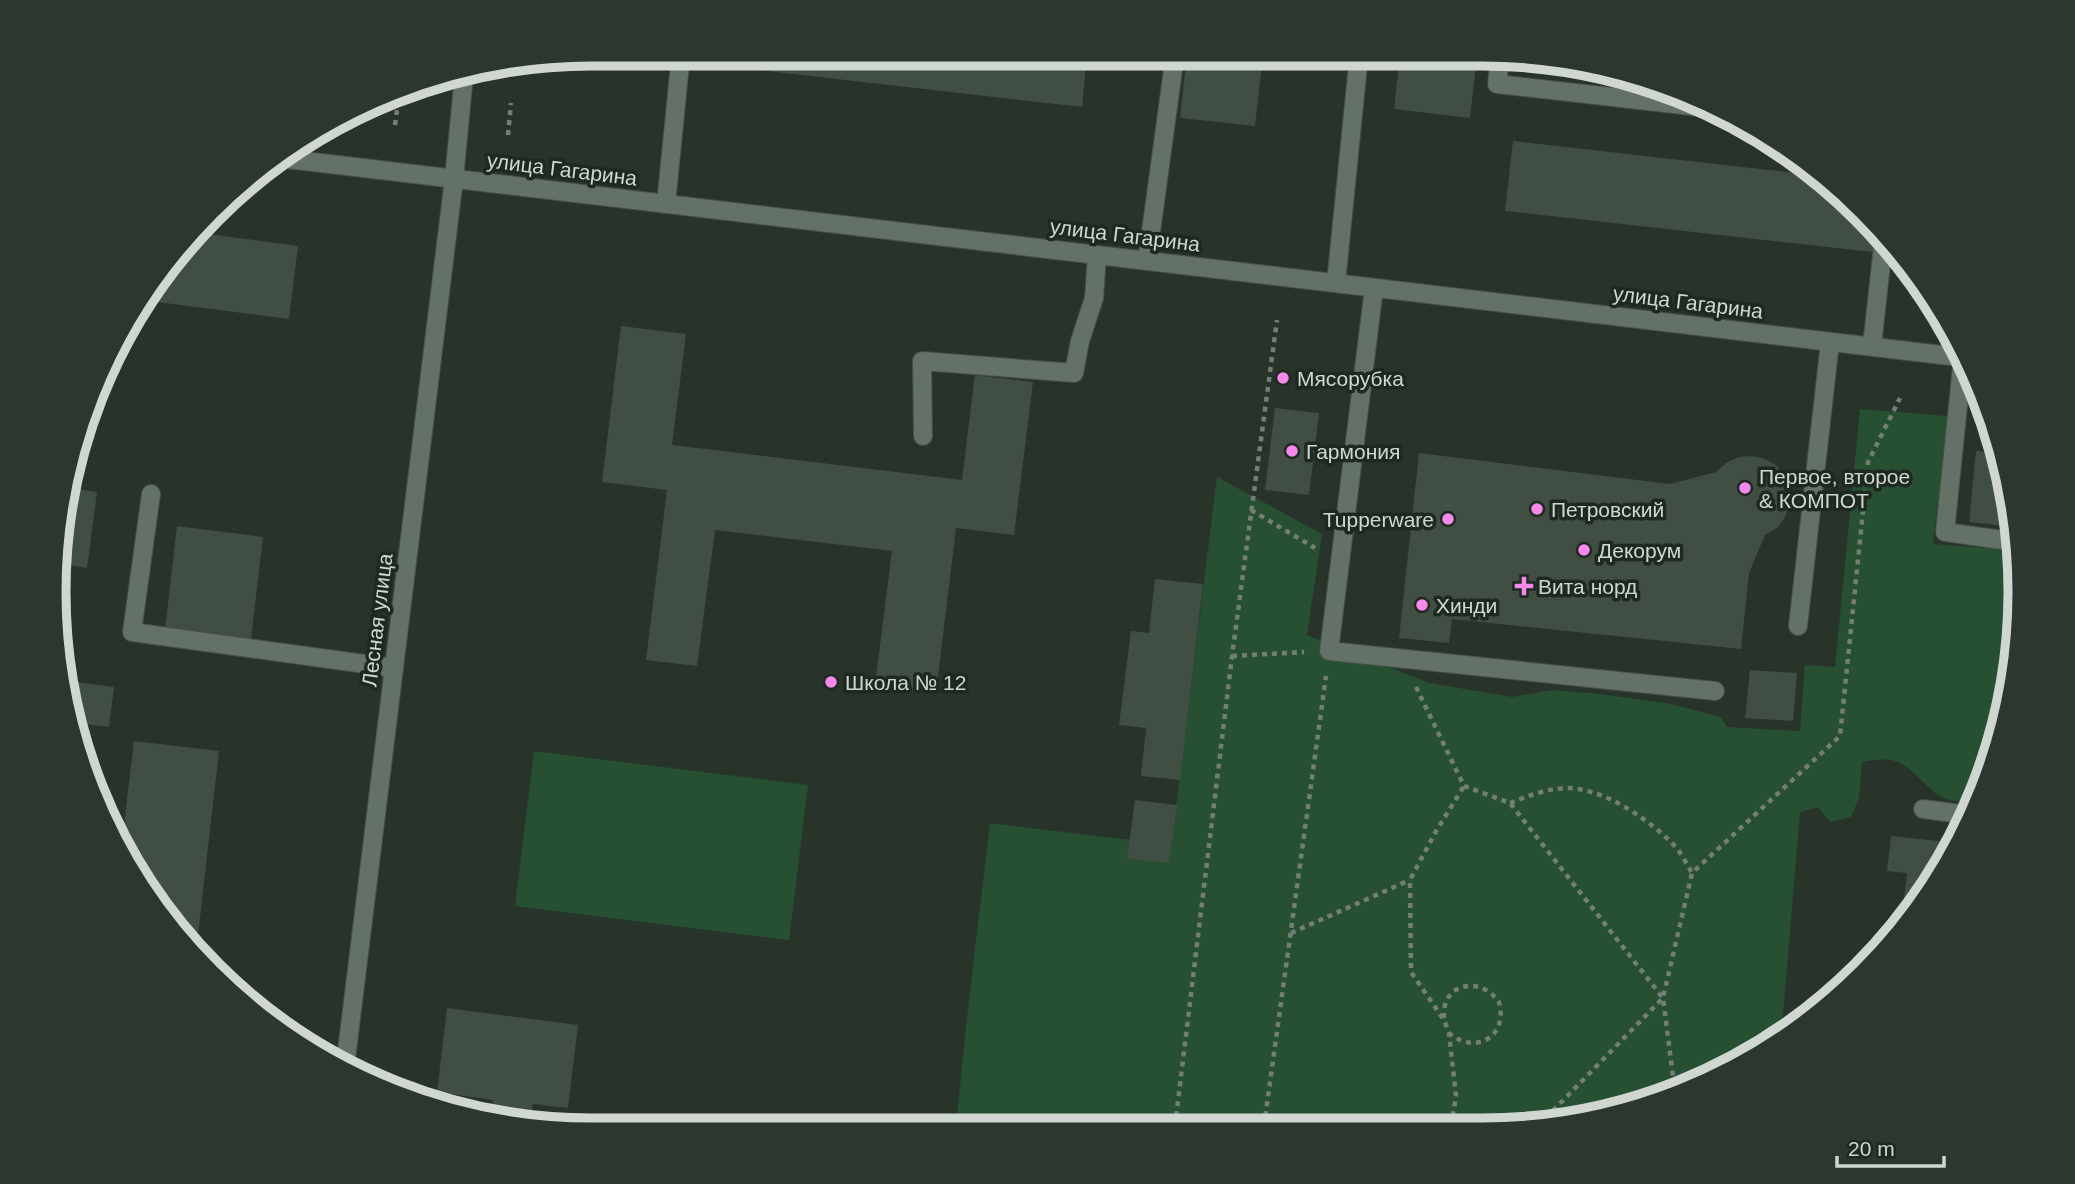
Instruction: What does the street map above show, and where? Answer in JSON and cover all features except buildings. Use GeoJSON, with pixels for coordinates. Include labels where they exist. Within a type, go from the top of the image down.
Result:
{"type":"FeatureCollection","features":[{"type":"Feature","properties":{"kind":"street"},"geometry":{"type":"LineString","coordinates":[[666,204],[680,66]]}},
{"type":"Feature","properties":{"kind":"street"},"geometry":{"type":"LineString","coordinates":[[1147,261],[1174,66]]}},
{"type":"Feature","properties":{"kind":"street"},"geometry":{"type":"LineString","coordinates":[[1336,283],[1358,66]]}},
{"type":"Feature","properties":{"kind":"street"},"geometry":{"type":"LineString","coordinates":[[1499,67],[1497,84],[1678,104]]}},
{"type":"Feature","properties":{"kind":"street","name":"Лесная улица"},"geometry":{"type":"LineString","coordinates":[[346,1056],[454,179],[463,82]]}},
{"type":"Feature","properties":{"kind":"street","name":"улица Гагарина"},"geometry":{"type":"LineString","coordinates":[[293,160],[1952,355]]}},
{"type":"Feature","properties":{"kind":"street"},"geometry":{"type":"LineString","coordinates":[[1872,346],[1882,251]]}},
{"type":"Feature","properties":{"kind":"street"},"geometry":{"type":"LineString","coordinates":[[923,436],[922,361],[1074,373],[1080,341],[1094,298],[1097,255]]}},
{"type":"Feature","properties":{"kind":"street"},"geometry":{"type":"LineString","coordinates":[[1374,288],[1329,651],[1715,691]]}},
{"type":"Feature","properties":{"kind":"street"},"geometry":{"type":"LineString","coordinates":[[1798,626],[1830,342]]}},
{"type":"Feature","properties":{"kind":"street"},"geometry":{"type":"LineString","coordinates":[[1963,379],[1945,533],[2006,541]]}},
{"type":"Feature","properties":{"kind":"street"},"geometry":{"type":"LineString","coordinates":[[151,494],[132,632],[394,668]]}},
{"type":"Feature","properties":{"kind":"street"},"geometry":{"type":"LineString","coordinates":[[1923,809],[1959,814]]}},
{"type":"Feature","properties":{"kind":"path"},"geometry":{"type":"LineString","coordinates":[[508,135],[511,103]]}},
{"type":"Feature","properties":{"kind":"path"},"geometry":{"type":"LineString","coordinates":[[395,125],[398,104]]}},
{"type":"Feature","properties":{"kind":"path"},"geometry":{"type":"LineString","coordinates":[[1176,1118],[1232,656],[1277,320]]}},
{"type":"Feature","properties":{"kind":"path"},"geometry":{"type":"LineString","coordinates":[[1674,1081],[1662,998],[1692,873],[1840,736],[1868,462],[1900,398]]}},
{"type":"Feature","properties":{"kind":"path"},"geometry":{"type":"LineString","coordinates":[[1251,510],[1340,562]]}},
{"type":"Feature","properties":{"kind":"path"},"geometry":{"type":"LineString","coordinates":[[1232,656],[1329,651],[1265,1118]]}},
{"type":"Feature","properties":{"kind":"path"},"geometry":{"type":"LineString","coordinates":[[1402,658],[1464,786],[1510,803],[1662,998]]}},
{"type":"Feature","properties":{"kind":"path"},"geometry":{"type":"LineString","coordinates":[[1452,1118],[1456,1096],[1449,1033],[1444,1020],[1411,972],[1410,880],[1434,833],[1464,786]]}},
{"type":"Feature","properties":{"kind":"path"},"geometry":{"type":"LineString","coordinates":[[1510,803],[1544,790],[1577,789],[1608,799],[1643,820],[1673,844],[1692,873]]}},
{"type":"Feature","properties":{"kind":"path"},"geometry":{"type":"LineString","coordinates":[[1291,933],[1410,880]]}},
{"type":"Feature","properties":{"kind":"path"},"geometry":{"type":"LineString","coordinates":[[1444,1020],[1446,1002],[1458,989],[1467,986],[1485,988],[1499,1002],[1500,1021],[1490,1038],[1472,1044],[1462,1042],[1449,1033]]}},
{"type":"Feature","properties":{"kind":"path"},"geometry":{"type":"LineString","coordinates":[[1550,1113],[1662,998]]}},
{"type":"Feature","properties":{"kind":"green space"},"geometry":{"type":"Polygon","coordinates":[[[1860,409],[1948,416],[1933,544],[2006,549],[2008,592],[2004,661],[1991,728],[1981,761],[1964,803],[1941,796],[1898,762],[1877,760],[1862,762],[1859,798],[1851,817],[1830,822],[1818,807],[1800,812],[1782,1024],[1715,1063],[1652,1090],[1619,1100],[1552,1113],[1517,1116],[957,1118],[990,823],[1130,840],[1128,859],[1169,863],[1217,477],[1322,534],[1307,635],[1429,683],[1512,697],[1552,690],[1600,694],[1671,704],[1721,717],[1727,727],[1800,731],[1805,665],[1835,667],[1860,409]]]}},
{"type":"Feature","properties":{"kind":"green space"},"geometry":{"type":"Polygon","coordinates":[[[534,751],[808,785],[789,940],[515,906],[534,751]]]}},
{"type":"Feature","properties":{"kind":"place","name":"Мясорубка"},"geometry":{"type":"Point","coordinates":[1283,378]}},
{"type":"Feature","properties":{"kind":"place","name":"Гармония"},"geometry":{"type":"Point","coordinates":[1292,451]}},
{"type":"Feature","properties":{"kind":"place","name":"Первое, второе & КОМПОТ"},"geometry":{"type":"Point","coordinates":[1745,488]}},
{"type":"Feature","properties":{"kind":"place","name":"Петровский"},"geometry":{"type":"Point","coordinates":[1537,509]}},
{"type":"Feature","properties":{"kind":"place","name":"Tupperware"},"geometry":{"type":"Point","coordinates":[1448,519]}},
{"type":"Feature","properties":{"kind":"place","name":"Декорум"},"geometry":{"type":"Point","coordinates":[1584,550]}},
{"type":"Feature","properties":{"kind":"place","name":"Вита норд"},"geometry":{"type":"Point","coordinates":[1524,586]}},
{"type":"Feature","properties":{"kind":"place","name":"Хинди"},"geometry":{"type":"Point","coordinates":[1422,605]}},
{"type":"Feature","properties":{"kind":"place","name":"Школа № 12"},"geometry":{"type":"Point","coordinates":[831,682]}}]}
